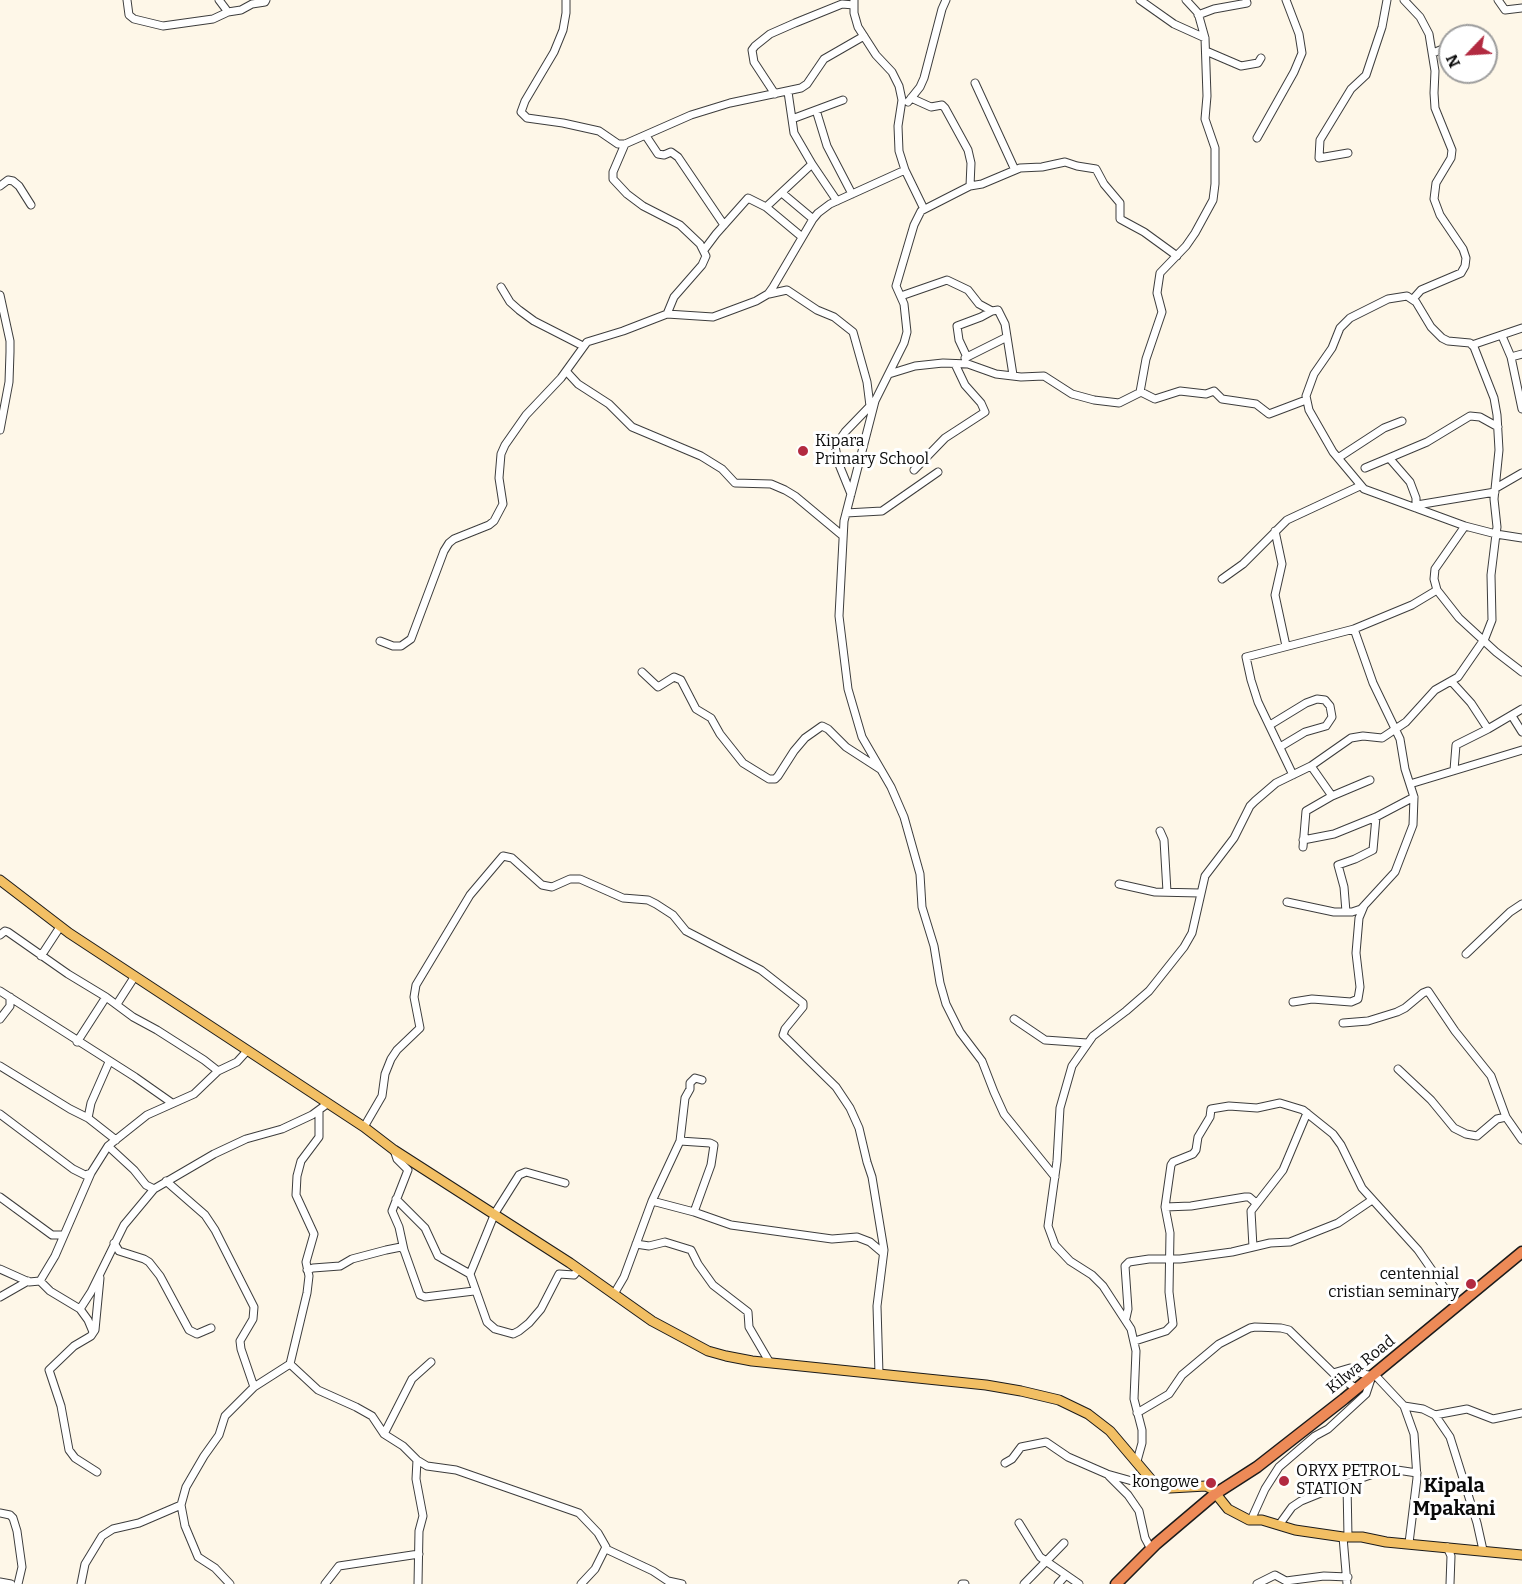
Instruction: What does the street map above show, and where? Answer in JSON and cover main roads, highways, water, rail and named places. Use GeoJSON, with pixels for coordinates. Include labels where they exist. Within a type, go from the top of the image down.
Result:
{"type":"FeatureCollection","features":[{"type":"Feature","properties":{"kind":"highway","name":"Kilwa Road"},"geometry":{"type":"LineString","coordinates":[[1116,1584],[1151,1549],[1215,1494],[1257,1467],[1357,1389],[1522,1252]]}},
{"type":"Feature","properties":{"kind":"main road"},"geometry":{"type":"LineString","coordinates":[[0,880],[60,927],[247,1051],[323,1107],[364,1127],[394,1150],[579,1269],[652,1321],[708,1351],[770,1363],[1021,1390],[1071,1404],[1088,1414],[1110,1431],[1154,1483],[1170,1488],[1206,1486],[1212,1489],[1235,1514],[1251,1520],[1262,1520],[1295,1530],[1346,1537],[1522,1555]]}},
{"type":"Feature","properties":{"kind":"place","name":"Kipara Primary School"},"geometry":{"type":"Point","coordinates":[803,451]}},
{"type":"Feature","properties":{"kind":"place","name":"centennial cristian seminary"},"geometry":{"type":"Point","coordinates":[1471,1284]}},
{"type":"Feature","properties":{"kind":"place","name":"ORYX PETROL STATION"},"geometry":{"type":"Point","coordinates":[1284,1481]}},
{"type":"Feature","properties":{"kind":"place","name":"kongowe"},"geometry":{"type":"Point","coordinates":[1211,1483]}},
{"type":"Feature","properties":{"kind":"district","name":"Kipala Mpakani"},"geometry":{"type":"Point","coordinates":[1454,1498]}}]}
